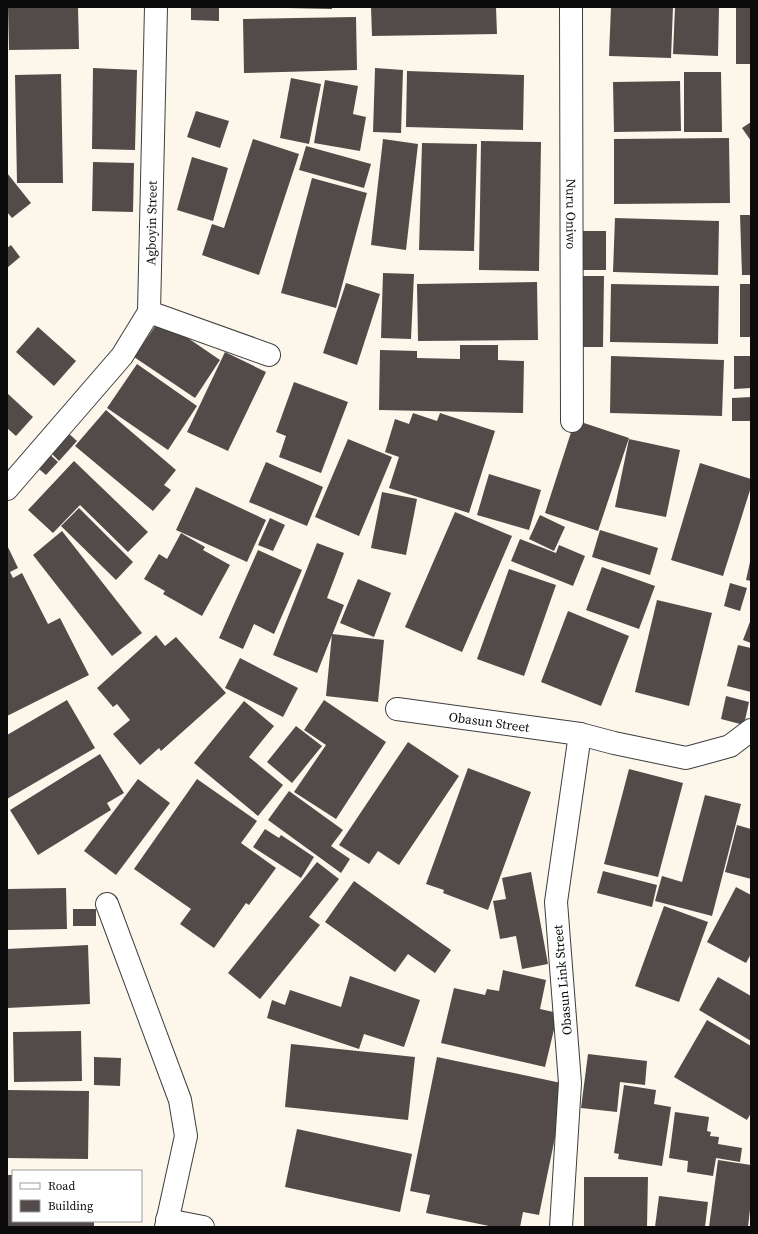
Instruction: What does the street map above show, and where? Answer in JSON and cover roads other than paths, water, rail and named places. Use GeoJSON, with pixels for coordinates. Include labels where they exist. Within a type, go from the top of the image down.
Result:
{"type":"FeatureCollection","features":[{"type":"Feature","properties":{"kind":"street","name":"Agboyin Street"},"geometry":{"type":"LineString","coordinates":[[149,312],[156,7]]}},
{"type":"Feature","properties":{"kind":"street","name":"Nuru Oniwo"},"geometry":{"type":"LineString","coordinates":[[571,7],[572,421]]}},
{"type":"Feature","properties":{"kind":"street"},"geometry":{"type":"LineString","coordinates":[[7,489],[122,356],[149,312],[269,355]]}},
{"type":"Feature","properties":{"kind":"street","name":"Obasun Street"},"geometry":{"type":"LineString","coordinates":[[397,709],[580,734],[614,743],[686,758],[730,746],[751,730]]}},
{"type":"Feature","properties":{"kind":"street","name":"Obasun Link Street"},"geometry":{"type":"LineString","coordinates":[[561,1227],[570,1083],[556,902],[580,734]]}},
{"type":"Feature","properties":{"kind":"street"},"geometry":{"type":"LineString","coordinates":[[107,904],[180,1100],[186,1136],[166,1223],[204,1227]]}}]}
